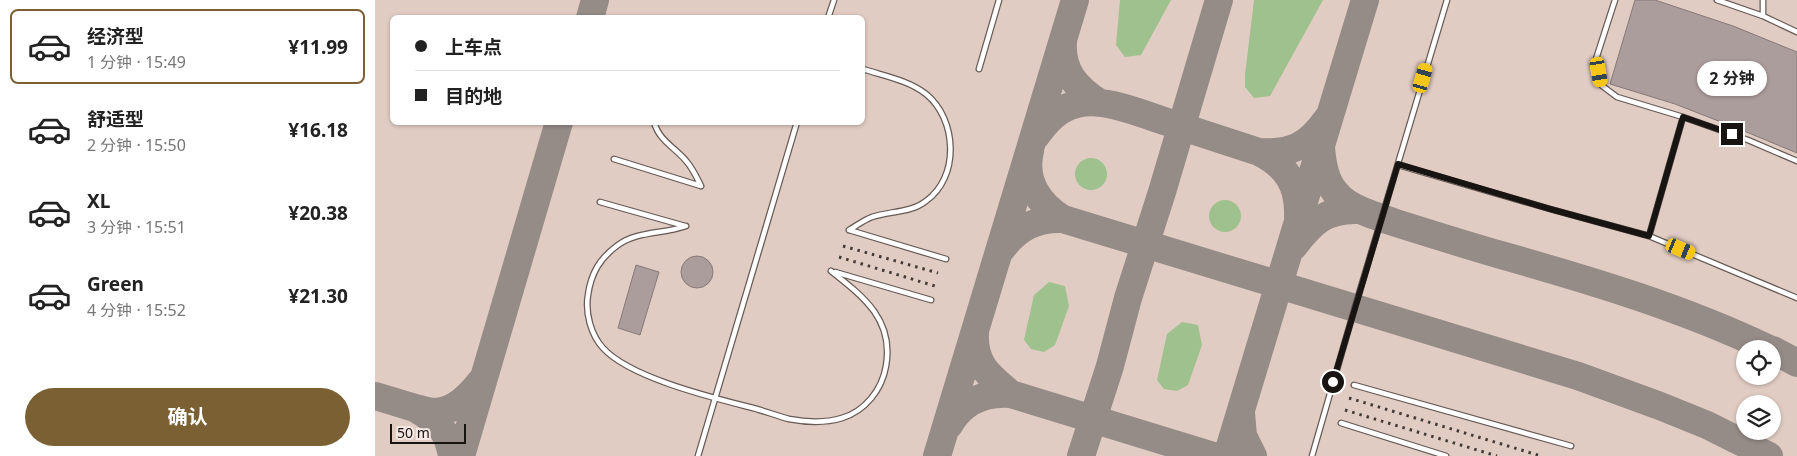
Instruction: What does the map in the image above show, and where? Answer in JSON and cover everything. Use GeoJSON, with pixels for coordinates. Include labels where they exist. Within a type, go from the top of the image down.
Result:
{"type":"FeatureCollection","features":[{"type":"Feature","properties":{"kind":"lane"},"geometry":{"type":"LineString","coordinates":[[829,15],[834,0]]}},
{"type":"Feature","properties":{"kind":"lane"},"geometry":{"type":"LineString","coordinates":[[979,69],[999,0]]}},
{"type":"Feature","properties":{"kind":"lane"},"geometry":{"type":"LineString","coordinates":[[1312,456],[1447,0]]}},
{"type":"Feature","properties":{"kind":"lane"},"geometry":{"type":"LineString","coordinates":[[1615,0],[1596,59],[1601,85],[1617,97],[1683,117],[1748,140],[1797,161]]}},
{"type":"Feature","properties":{"kind":"lane"},"geometry":{"type":"LineString","coordinates":[[1717,0],[1763,16],[1797,32]]}},
{"type":"Feature","properties":{"kind":"lane"},"geometry":{"type":"LineString","coordinates":[[1763,0],[1763,16]]}},
{"type":"Feature","properties":{"kind":"lane"},"geometry":{"type":"LineString","coordinates":[[865,70],[903,81],[927,95],[938,106],[945,117],[949,133],[950,159],[947,174],[939,188],[927,201],[912,209],[871,217],[849,230],[946,259]]}},
{"type":"Feature","properties":{"kind":"lane"},"geometry":{"type":"LineString","coordinates":[[1649,236],[1683,117]]}},
{"type":"Feature","properties":{"kind":"lane"},"geometry":{"type":"LineString","coordinates":[[614,159],[701,186],[687,162],[668,145],[656,130],[655,125]]}},
{"type":"Feature","properties":{"kind":"lane"},"geometry":{"type":"LineString","coordinates":[[698,456],[796,125]]}},
{"type":"Feature","properties":{"kind":"lane"},"geometry":{"type":"LineString","coordinates":[[1398,164],[1649,236],[1797,298]]}},
{"type":"Feature","properties":{"kind":"lane"},"geometry":{"type":"LineString","coordinates":[[600,202],[686,226],[673,231],[633,237],[619,244],[601,260],[589,286],[587,302],[589,319],[594,334],[603,348],[626,366],[651,377],[715,398],[789,419],[812,421],[842,418],[863,407],[878,389],[885,375],[888,356],[887,340],[882,323],[861,295],[831,271],[931,300]]}},
{"type":"Feature","properties":{"kind":"lane"},"geometry":{"type":"LineString","coordinates":[[1354,384],[1571,446]]}},
{"type":"Feature","properties":{"kind":"lane"},"geometry":{"type":"LineString","coordinates":[[1341,423],[1446,456]]}},
{"type":"Feature","properties":{"kind":"shaded area"},"geometry":{"type":"Polygon","coordinates":[[[375,0],[1797,0],[1797,456],[375,456],[375,0]]]}},
{"type":"Feature","properties":{"kind":"green space"},"geometry":{"type":"Polygon","coordinates":[[[1120,0],[1171,0],[1141,55],[1125,57],[1116,45],[1120,0]]]}},
{"type":"Feature","properties":{"kind":"green space"},"geometry":{"type":"Polygon","coordinates":[[[1254,0],[1323,0],[1270,96],[1254,98],[1245,87],[1245,75],[1254,0]]]}},
{"type":"Feature","properties":{"kind":"green space"},"geometry":{"type":"Polygon","coordinates":[[[1091,158],[1097,159],[1102,163],[1106,168],[1106,180],[1102,185],[1097,189],[1091,190],[1085,189],[1080,185],[1076,180],[1075,174],[1076,168],[1080,163],[1085,159],[1091,158]]]}},
{"type":"Feature","properties":{"kind":"green space"},"geometry":{"type":"Polygon","coordinates":[[[1225,200],[1231,201],[1236,205],[1240,210],[1240,222],[1236,227],[1231,231],[1225,232],[1219,231],[1214,227],[1210,222],[1209,216],[1210,210],[1214,205],[1219,201],[1225,200]]]}},
{"type":"Feature","properties":{"kind":"green space"},"geometry":{"type":"Polygon","coordinates":[[[1049,282],[1065,286],[1069,306],[1055,345],[1044,352],[1031,349],[1024,340],[1034,295],[1049,282]]]}},
{"type":"Feature","properties":{"kind":"green space"},"geometry":{"type":"Polygon","coordinates":[[[1182,322],[1198,325],[1202,345],[1188,385],[1177,391],[1164,389],[1157,380],[1167,334],[1182,322]]]}},
{"type":"Feature","properties":{"kind":"building"},"geometry":{"type":"Polygon","coordinates":[[[1635,0],[1655,0],[1733,26],[1797,52],[1797,153],[1675,104],[1610,84],[1635,0]]]}},
{"type":"Feature","properties":{"kind":"building"},"geometry":{"type":"Polygon","coordinates":[[[697,256],[709,260],[713,272],[709,284],[697,288],[685,284],[681,272],[685,260],[697,256]]]}},
{"type":"Feature","properties":{"kind":"building"},"geometry":{"type":"Polygon","coordinates":[[[636,265],[659,272],[640,335],[618,328],[636,265]]]}},
{"type":"Feature","properties":{"kind":"taxiway"},"geometry":{"type":"LineString","coordinates":[[591,15],[595,0]]}},
{"type":"Feature","properties":{"kind":"taxiway"},"geometry":{"type":"LineString","coordinates":[[937,456],[1075,0]]}},
{"type":"Feature","properties":{"kind":"taxiway"},"geometry":{"type":"LineString","coordinates":[[1081,456],[1110,366],[1128,298],[1162,192],[1219,0]]}},
{"type":"Feature","properties":{"kind":"taxiway"},"geometry":{"type":"LineString","coordinates":[[1227,456],[1365,0]]}},
{"type":"Feature","properties":{"kind":"taxiway"},"geometry":{"type":"LineString","coordinates":[[1063,42],[1067,70],[1077,85],[1100,103]]}},
{"type":"Feature","properties":{"kind":"taxiway"},"geometry":{"type":"LineString","coordinates":[[1036,136],[1044,125],[1059,112],[1077,104],[1099,103],[1135,111],[1269,157],[1284,170],[1293,186],[1298,205],[1298,216]]}},
{"type":"Feature","properties":{"kind":"taxiway"},"geometry":{"type":"LineString","coordinates":[[1259,152],[1290,150],[1306,142],[1327,119]]}},
{"type":"Feature","properties":{"kind":"taxiway"},"geometry":{"type":"LineString","coordinates":[[461,456],[558,125]]}},
{"type":"Feature","properties":{"kind":"taxiway"},"geometry":{"type":"LineString","coordinates":[[1321,148],[1325,172],[1331,186],[1340,198],[1359,210],[1637,296],[1750,340]]}},
{"type":"Feature","properties":{"kind":"taxiway"},"geometry":{"type":"LineString","coordinates":[[1030,151],[1029,172],[1034,190],[1046,206],[1063,219],[1578,376],[1707,425],[1769,456]]}},
{"type":"Feature","properties":{"kind":"taxiway"},"geometry":{"type":"LineString","coordinates":[[1294,246],[1307,230],[1328,215],[1347,210],[1358,210]]}},
{"type":"Feature","properties":{"kind":"taxiway"},"geometry":{"type":"LineString","coordinates":[[1001,250],[1007,242],[1028,226],[1044,220],[1063,219]]}},
{"type":"Feature","properties":{"kind":"taxiway"},"geometry":{"type":"LineString","coordinates":[[975,332],[977,353],[984,368],[989,375],[1011,394]]}},
{"type":"Feature","properties":{"kind":"taxiway"},"geometry":{"type":"LineString","coordinates":[[1781,354],[1797,363]]}},
{"type":"Feature","properties":{"kind":"taxiway"},"geometry":{"type":"LineString","coordinates":[[452,456],[444,432],[430,417],[415,408],[429,412],[449,409],[467,397],[482,380]]}},
{"type":"Feature","properties":{"kind":"taxiway"},"geometry":{"type":"LineString","coordinates":[[949,425],[961,410],[975,400],[992,395],[1011,394],[1213,456]]}},
{"type":"Feature","properties":{"kind":"taxiway"},"geometry":{"type":"LineString","coordinates":[[375,396],[415,408]]}},
{"type":"Feature","properties":{"kind":"taxiway"},"geometry":{"type":"LineString","coordinates":[[1241,413],[1243,436],[1253,456]]}},
{"type":"Feature","properties":{"kind":"railway"},"geometry":{"type":"LineString","coordinates":[[843,246],[938,273]]}},
{"type":"Feature","properties":{"kind":"railway"},"geometry":{"type":"LineString","coordinates":[[839,257],[935,286]]}},
{"type":"Feature","properties":{"kind":"railway"},"geometry":{"type":"LineString","coordinates":[[1349,398],[1541,456]]}},
{"type":"Feature","properties":{"kind":"railway"},"geometry":{"type":"LineString","coordinates":[[1345,410],[1497,456]]}},
{"type":"Feature","properties":{"kind":"route"},"geometry":{"type":"LineString","coordinates":[[1333,382],[1398,164],[1649,236],[1683,117],[1732,134]]}}]}
